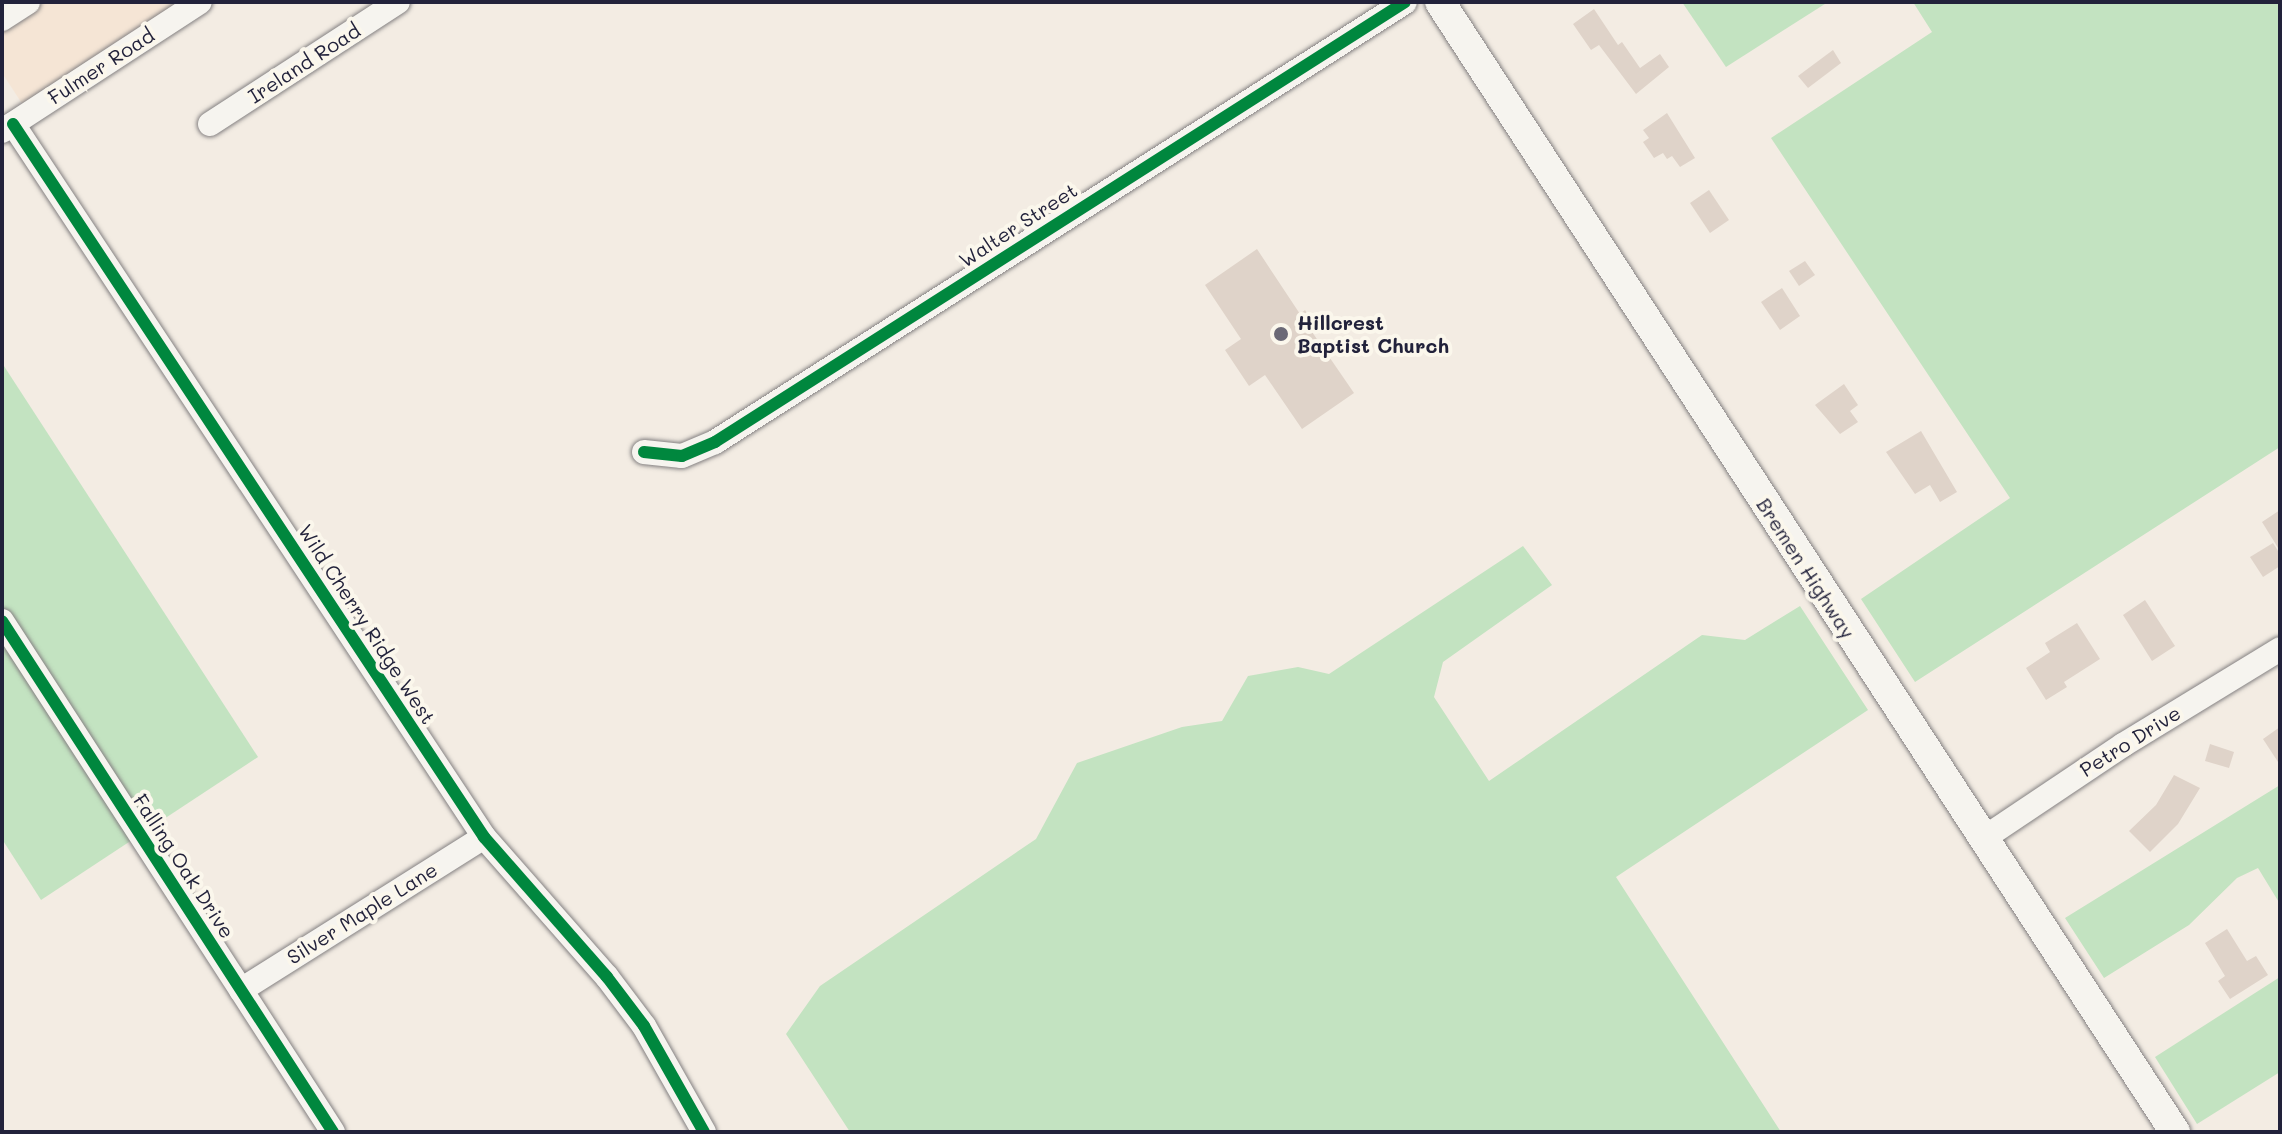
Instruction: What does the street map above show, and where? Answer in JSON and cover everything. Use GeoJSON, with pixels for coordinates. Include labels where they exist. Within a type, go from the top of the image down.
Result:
{"type":"FeatureCollection","features":[{"type":"Feature","properties":{"kind":"main road","name":"Bremen Highway"},"geometry":{"type":"LineString","coordinates":[[1440,2],[2175,1132]]}},
{"type":"Feature","properties":{"kind":"street"},"geometry":{"type":"LineString","coordinates":[[2,19],[28,2]]}},
{"type":"Feature","properties":{"kind":"street","name":"Fulmer Road"},"geometry":{"type":"LineString","coordinates":[[7,127],[200,2]]}},
{"type":"Feature","properties":{"kind":"street","name":"Ireland Road"},"geometry":{"type":"LineString","coordinates":[[210,124],[398,2]]}},
{"type":"Feature","properties":{"kind":"street","name":"Walter Street"},"geometry":{"type":"LineString","coordinates":[[644,452],[682,456],[715,442],[1405,2]]}},
{"type":"Feature","properties":{"kind":"street","name":"Wild Cherry Ridge West"},"geometry":{"type":"LineString","coordinates":[[7,127],[484,837],[607,977],[644,1026],[704,1132]]}},
{"type":"Feature","properties":{"kind":"street","name":"Falling Oak Drive"},"geometry":{"type":"LineString","coordinates":[[2,621],[333,1132]]}},
{"type":"Feature","properties":{"kind":"street","name":"Petro Drive"},"geometry":{"type":"LineString","coordinates":[[1984,838],[2123,745],[2280,649]]}},
{"type":"Feature","properties":{"kind":"street","name":"Silver Maple Lane"},"geometry":{"type":"LineString","coordinates":[[241,990],[484,837]]}},
{"type":"Feature","properties":{"kind":"shaded area"},"geometry":{"type":"Polygon","coordinates":[[[2,2],[180,2],[23,105],[2,73],[2,2]]]}},
{"type":"Feature","properties":{"kind":"green space"},"geometry":{"type":"Polygon","coordinates":[[[1682,2],[1828,2],[1726,67],[1682,2]]]}},
{"type":"Feature","properties":{"kind":"green space"},"geometry":{"type":"Polygon","coordinates":[[[1913,2],[2280,2],[2280,447],[1915,682],[1861,599],[2010,498],[1771,138],[1932,32],[1913,2]]]}},
{"type":"Feature","properties":{"kind":"green space"},"geometry":{"type":"Polygon","coordinates":[[[2,363],[258,757],[41,900],[2,839],[2,363]]]}},
{"type":"Feature","properties":{"kind":"green space"},"geometry":{"type":"Polygon","coordinates":[[[1523,546],[1552,585],[1443,662],[1434,697],[1489,781],[1702,635],[1745,640],[1800,606],[1868,710],[1616,877],[1781,1132],[850,1132],[786,1034],[820,986],[1036,839],[1077,763],[1182,727],[1222,721],[1248,676],[1298,667],[1329,674],[1523,546]]]}},
{"type":"Feature","properties":{"kind":"green space"},"geometry":{"type":"Polygon","coordinates":[[[2280,785],[2280,904],[2258,868],[2237,878],[2189,925],[2104,978],[2065,918],[2280,785]]]}},
{"type":"Feature","properties":{"kind":"green space"},"geometry":{"type":"Polygon","coordinates":[[[2280,977],[2280,1072],[2197,1124],[2155,1057],[2280,977]]]}},
{"type":"Feature","properties":{"kind":"building"},"geometry":{"type":"Polygon","coordinates":[[[1594,9],[1618,45],[1622,42],[1640,68],[1660,54],[1669,67],[1636,94],[1599,45],[1591,50],[1573,24],[1594,9]]]}},
{"type":"Feature","properties":{"kind":"building"},"geometry":{"type":"Polygon","coordinates":[[[1833,50],[1841,63],[1808,88],[1798,76],[1833,50]]]}},
{"type":"Feature","properties":{"kind":"building"},"geometry":{"type":"Polygon","coordinates":[[[1667,113],[1695,158],[1680,167],[1672,156],[1667,159],[1663,153],[1654,158],[1643,142],[1649,138],[1643,130],[1667,113]]]}},
{"type":"Feature","properties":{"kind":"building"},"geometry":{"type":"Polygon","coordinates":[[[1709,190],[1729,220],[1710,233],[1690,203],[1709,190]]]}},
{"type":"Feature","properties":{"kind":"building","name":"Hillcrest Baptist Church"},"geometry":{"type":"Polygon","coordinates":[[[1257,249],[1300,314],[1305,310],[1315,325],[1310,329],[1354,393],[1302,429],[1265,375],[1249,386],[1225,350],[1241,339],[1205,285],[1257,249]]]}},
{"type":"Feature","properties":{"kind":"building"},"geometry":{"type":"Polygon","coordinates":[[[1805,261],[1815,275],[1799,286],[1789,271],[1805,261]]]}},
{"type":"Feature","properties":{"kind":"building"},"geometry":{"type":"Polygon","coordinates":[[[1782,288],[1800,316],[1780,330],[1761,302],[1782,288]]]}},
{"type":"Feature","properties":{"kind":"building"},"geometry":{"type":"Polygon","coordinates":[[[1844,384],[1858,405],[1850,411],[1858,422],[1840,434],[1815,405],[1844,384]]]}},
{"type":"Feature","properties":{"kind":"building"},"geometry":{"type":"Polygon","coordinates":[[[1921,431],[1957,492],[1940,502],[1930,485],[1915,494],[1886,452],[1921,431]]]}},
{"type":"Feature","properties":{"kind":"building"},"geometry":{"type":"Polygon","coordinates":[[[2280,510],[2280,551],[2262,522],[2280,510]]]}},
{"type":"Feature","properties":{"kind":"building"},"geometry":{"type":"Polygon","coordinates":[[[2273,543],[2280,554],[2280,566],[2263,577],[2250,557],[2273,543]]]}},
{"type":"Feature","properties":{"kind":"building"},"geometry":{"type":"Polygon","coordinates":[[[2145,600],[2175,646],[2152,661],[2123,615],[2145,600]]]}},
{"type":"Feature","properties":{"kind":"building"},"geometry":{"type":"Polygon","coordinates":[[[2077,623],[2100,659],[2064,682],[2067,687],[2046,700],[2026,668],[2050,652],[2045,643],[2077,623]]]}},
{"type":"Feature","properties":{"kind":"building"},"geometry":{"type":"Polygon","coordinates":[[[2280,727],[2280,765],[2263,739],[2280,727]]]}},
{"type":"Feature","properties":{"kind":"building"},"geometry":{"type":"Polygon","coordinates":[[[2210,744],[2234,752],[2229,768],[2205,761],[2210,744]]]}},
{"type":"Feature","properties":{"kind":"building"},"geometry":{"type":"Polygon","coordinates":[[[2174,775],[2200,788],[2178,824],[2150,852],[2129,831],[2156,805],[2174,775]]]}},
{"type":"Feature","properties":{"kind":"building"},"geometry":{"type":"Polygon","coordinates":[[[2227,929],[2247,961],[2256,956],[2268,975],[2230,999],[2218,981],[2225,976],[2205,943],[2227,929]]]}},
{"type":"Feature","properties":{"kind":"cycle path"},"geometry":{"type":"LineString","coordinates":[[644,452],[682,456],[715,442],[1405,2]]}},
{"type":"Feature","properties":{"kind":"cycle path"},"geometry":{"type":"LineString","coordinates":[[13,124],[484,837],[607,977],[644,1026],[704,1132]]}},
{"type":"Feature","properties":{"kind":"cycle path"},"geometry":{"type":"LineString","coordinates":[[2,621],[333,1132]]}},
{"type":"Feature","properties":{"kind":"place","name":"Hillcrest Baptist Church"},"geometry":{"type":"Point","coordinates":[1281,334]}}]}
